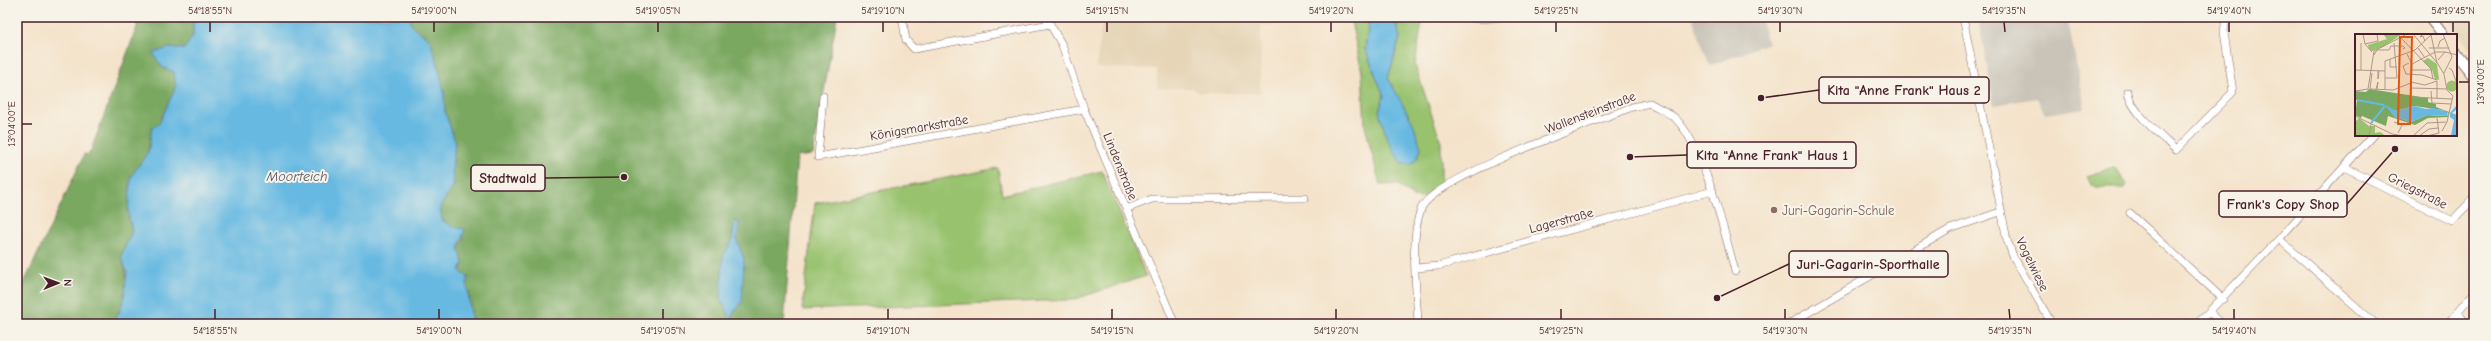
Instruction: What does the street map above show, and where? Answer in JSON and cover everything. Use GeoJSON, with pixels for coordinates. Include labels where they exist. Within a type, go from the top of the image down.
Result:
{"type":"FeatureCollection","features":[{"type":"Feature","properties":{"kind":"main road"},"geometry":{"type":"LineString","coordinates":[[2429,17],[2441,34]]}},
{"type":"Feature","properties":{"kind":"main road"},"geometry":{"type":"LineString","coordinates":[[2457,54],[2474,77]]}},
{"type":"Feature","properties":{"kind":"street"},"geometry":{"type":"LineString","coordinates":[[902,17],[906,40],[914,49],[1050,24]]}},
{"type":"Feature","properties":{"kind":"street","name":"Lindenstraße"},"geometry":{"type":"LineString","coordinates":[[1046,17],[1062,45],[1084,109],[1175,324]]}},
{"type":"Feature","properties":{"kind":"street"},"geometry":{"type":"LineString","coordinates":[[1475,20],[1517,17]]}},
{"type":"Feature","properties":{"kind":"street","name":"Vogelwiese"},"geometry":{"type":"LineString","coordinates":[[1963,17],[2000,212],[2013,256],[2052,324]]}},
{"type":"Feature","properties":{"kind":"street"},"geometry":{"type":"LineString","coordinates":[[2128,92],[2129,98],[2141,115],[2176,150],[2233,92],[2224,32],[2226,17]]}},
{"type":"Feature","properties":{"kind":"street","name":"Königsmarkstraße"},"geometry":{"type":"LineString","coordinates":[[823,96],[818,157],[1084,109]]}},
{"type":"Feature","properties":{"kind":"street","name":"Wallensteinstraße"},"geometry":{"type":"LineString","coordinates":[[1418,324],[1416,268],[1419,216],[1426,202],[1435,193],[1459,178],[1632,107],[1650,103],[1676,119],[1691,142],[1713,191],[1735,271]]}},
{"type":"Feature","properties":{"kind":"street"},"geometry":{"type":"LineString","coordinates":[[2197,324],[2223,299],[2279,239],[2372,136]]}},
{"type":"Feature","properties":{"kind":"street","name":"Griegstraße"},"geometry":{"type":"LineString","coordinates":[[2344,167],[2452,221],[2474,198]]}},
{"type":"Feature","properties":{"kind":"street","name":"Lagerstraße"},"geometry":{"type":"LineString","coordinates":[[1416,268],[1438,266],[1713,191]]}},
{"type":"Feature","properties":{"kind":"street"},"geometry":{"type":"LineString","coordinates":[[1126,209],[1152,199],[1305,198]]}},
{"type":"Feature","properties":{"kind":"street"},"geometry":{"type":"LineString","coordinates":[[1789,324],[1950,229],[2000,212]]}},
{"type":"Feature","properties":{"kind":"street"},"geometry":{"type":"LineString","coordinates":[[2130,213],[2223,299]]}},
{"type":"Feature","properties":{"kind":"street"},"geometry":{"type":"LineString","coordinates":[[2279,239],[2376,324]]}},
{"type":"Feature","properties":{"kind":"street"},"geometry":{"type":"LineString","coordinates":[[2446,324],[2471,296]]}},
{"type":"Feature","properties":{"kind":"street"},"geometry":{"type":"LineString","coordinates":[[2210,312],[2222,324]]}},
{"type":"Feature","properties":{"kind":"street"},"geometry":{"type":"LineString","coordinates":[[2457,312],[2468,324]]}},
{"type":"Feature","properties":{"kind":"shaded area"},"geometry":{"type":"Polygon","coordinates":[[[1103,17],[1281,17],[1281,25],[1261,25],[1260,93],[1199,93],[1193,88],[1157,88],[1157,69],[1096,68],[1103,17]]]}},
{"type":"Feature","properties":{"kind":"shaded area"},"geometry":{"type":"Polygon","coordinates":[[[1692,17],[1760,17],[1768,43],[1710,66],[1692,17]]]}},
{"type":"Feature","properties":{"kind":"shaded area"},"geometry":{"type":"Polygon","coordinates":[[[1978,17],[2067,17],[2085,108],[2045,114],[2037,98],[1994,105],[1978,17]]]}},
{"type":"Feature","properties":{"kind":"shaded area"},"geometry":{"type":"Polygon","coordinates":[[[2447,17],[2474,17],[2474,54],[2456,31],[2447,17]]]}},
{"type":"Feature","properties":{"kind":"green space"},"geometry":{"type":"Polygon","coordinates":[[[136,17],[193,17],[193,36],[184,49],[169,48],[162,67],[174,72],[176,86],[159,124],[152,128],[148,152],[131,177],[128,212],[132,232],[121,256],[126,274],[126,291],[121,308],[111,324],[17,324],[17,298],[85,153],[87,156],[91,150],[137,27],[136,17]]]}},
{"type":"Feature","properties":{"kind":"green space"},"geometry":{"type":"Polygon","coordinates":[[[409,17],[837,17],[813,155],[797,157],[784,324],[732,324],[732,315],[744,259],[737,241],[739,222],[735,221],[732,241],[723,257],[721,300],[729,314],[729,324],[472,324],[469,293],[460,271],[463,263],[459,248],[464,238],[442,220],[440,207],[454,185],[452,170],[455,141],[445,112],[444,92],[430,40],[412,26],[409,17]]]}},
{"type":"Feature","properties":{"kind":"green space"},"geometry":{"type":"Polygon","coordinates":[[[1350,17],[1370,17],[1365,49],[1384,96],[1379,111],[1399,101],[1388,78],[1400,38],[1394,17],[1423,17],[1415,65],[1441,142],[1441,182],[1426,196],[1420,198],[1413,197],[1397,184],[1380,185],[1365,126],[1362,72],[1350,17]]]}},
{"type":"Feature","properties":{"kind":"green space"},"geometry":{"type":"Polygon","coordinates":[[[998,168],[1002,195],[1102,171],[1146,276],[1072,300],[802,310],[815,203],[998,168]]]}},
{"type":"Feature","properties":{"kind":"green space"},"geometry":{"type":"Polygon","coordinates":[[[2114,168],[2127,184],[2125,188],[2095,188],[2086,176],[2114,168]]]}},
{"type":"Feature","properties":{"kind":"water","name":"Moorteich"},"geometry":{"type":"Polygon","coordinates":[[[193,17],[409,17],[412,26],[430,40],[438,65],[444,92],[445,112],[455,141],[452,170],[454,185],[440,207],[442,220],[453,227],[465,229],[459,248],[463,263],[460,271],[468,277],[467,284],[472,324],[111,324],[119,313],[124,298],[127,272],[121,256],[132,232],[128,212],[131,177],[148,152],[152,128],[159,124],[176,86],[174,72],[162,67],[153,53],[169,48],[184,49],[193,36],[193,17]]]}},
{"type":"Feature","properties":{"kind":"water"},"geometry":{"type":"Polygon","coordinates":[[[1370,17],[1394,17],[1400,37],[1388,78],[1413,123],[1421,148],[1417,159],[1410,165],[1401,164],[1387,139],[1379,111],[1384,96],[1365,49],[1370,17]]]}},
{"type":"Feature","properties":{"kind":"water"},"geometry":{"type":"Polygon","coordinates":[[[735,221],[739,222],[737,241],[744,259],[742,302],[732,315],[732,324],[729,324],[729,314],[721,300],[723,257],[732,241],[735,221]]]}},
{"type":"Feature","properties":{"kind":"place","name":"Kita \"Anne Frank\" Haus 2"},"geometry":{"type":"Point","coordinates":[1761,98]}},
{"type":"Feature","properties":{"kind":"place","name":"Frank's Copy Shop"},"geometry":{"type":"Point","coordinates":[2395,149]}},
{"type":"Feature","properties":{"kind":"place","name":"Kita \"Anne Frank\" Haus 1"},"geometry":{"type":"Point","coordinates":[1630,157]}},
{"type":"Feature","properties":{"kind":"place","name":"Stadtwald"},"geometry":{"type":"Point","coordinates":[624,177]}},
{"type":"Feature","properties":{"kind":"place","name":"Juri-Gagarin-Schule"},"geometry":{"type":"Point","coordinates":[1774,210]}},
{"type":"Feature","properties":{"kind":"place","name":"Juri-Gagarin-Sporthalle"},"geometry":{"type":"Point","coordinates":[1717,298]}}]}
